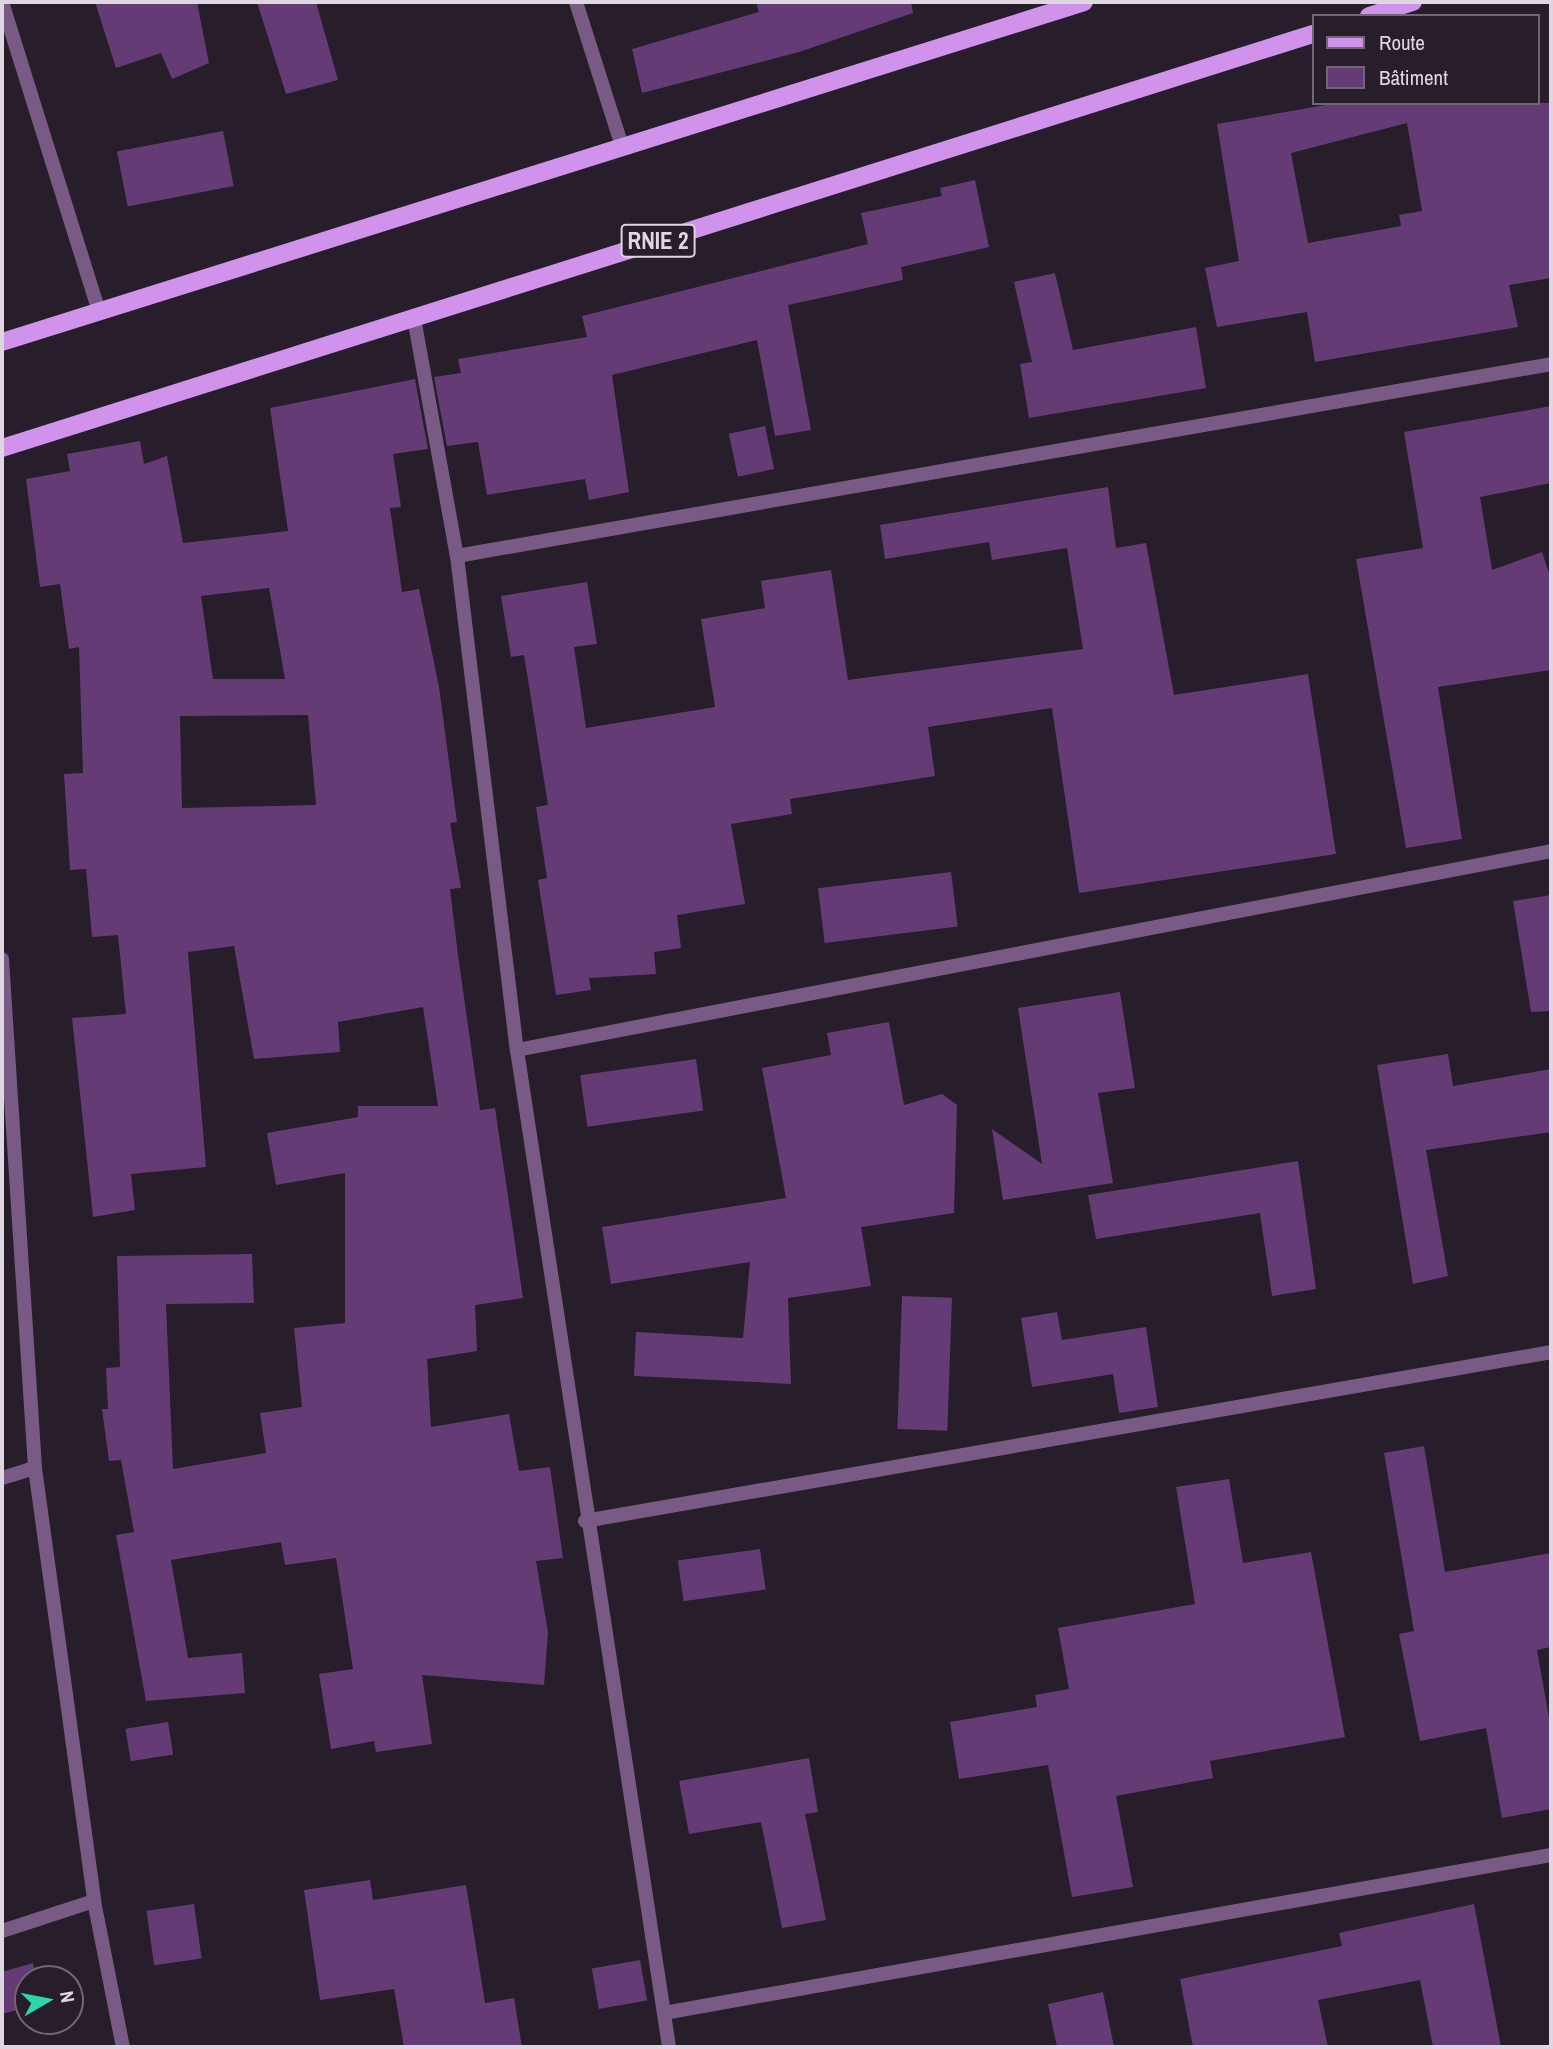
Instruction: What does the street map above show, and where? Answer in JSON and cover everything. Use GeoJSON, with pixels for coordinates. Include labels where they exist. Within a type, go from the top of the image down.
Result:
{"type":"FeatureCollection","features":[{"type":"Feature","properties":{"kind":"main road"},"geometry":{"type":"LineString","coordinates":[[2,342],[1084,2]]}},
{"type":"Feature","properties":{"kind":"main road"},"geometry":{"type":"LineString","coordinates":[[1375,14],[1413,2]]}},
{"type":"Feature","properties":{"kind":"main road","name":"RNIE 2"},"geometry":{"type":"LineString","coordinates":[[2,448],[316,344],[414,318],[1312,34]]}},
{"type":"Feature","properties":{"kind":"street"},"geometry":{"type":"LineString","coordinates":[[2,2],[99,311]]}},
{"type":"Feature","properties":{"kind":"street"},"geometry":{"type":"LineString","coordinates":[[576,2],[622,146]]}},
{"type":"Feature","properties":{"kind":"street"},"geometry":{"type":"LineString","coordinates":[[414,318],[457,556],[517,1050],[585,1521],[669,2047]]}},
{"type":"Feature","properties":{"kind":"street"},"geometry":{"type":"LineString","coordinates":[[457,556],[1551,364]]}},
{"type":"Feature","properties":{"kind":"street"},"geometry":{"type":"LineString","coordinates":[[517,1050],[1551,850]]}},
{"type":"Feature","properties":{"kind":"street"},"geometry":{"type":"LineString","coordinates":[[2,959],[35,1468],[94,1901],[123,2047]]}},
{"type":"Feature","properties":{"kind":"street"},"geometry":{"type":"LineString","coordinates":[[585,1521],[1551,1352]]}},
{"type":"Feature","properties":{"kind":"street"},"geometry":{"type":"LineString","coordinates":[[2,1478],[35,1468]]}},
{"type":"Feature","properties":{"kind":"street"},"geometry":{"type":"LineString","coordinates":[[663,2013],[1551,1855]]}},
{"type":"Feature","properties":{"kind":"street"},"geometry":{"type":"LineString","coordinates":[[2,1931],[94,1901]]}},
{"type":"Feature","properties":{"kind":"building"},"geometry":{"type":"Polygon","coordinates":[[[95,2],[197,2],[209,63],[172,79],[161,53],[116,68],[95,2]]]}},
{"type":"Feature","properties":{"kind":"building"},"geometry":{"type":"Polygon","coordinates":[[[257,2],[316,2],[338,80],[286,94],[257,2]]]}},
{"type":"Feature","properties":{"kind":"building"},"geometry":{"type":"Polygon","coordinates":[[[756,2],[911,2],[913,13],[799,52],[642,93],[632,49],[759,12],[756,2]]]}},
{"type":"Feature","properties":{"kind":"building"},"geometry":{"type":"Polygon","coordinates":[[[1551,103],[1551,278],[1509,285],[1518,327],[1315,362],[1307,312],[1217,327],[1205,268],[1239,261],[1217,124],[1326,105],[1551,103]],[[1407,123],[1291,153],[1308,243],[1401,226],[1399,215],[1422,211],[1407,123]]]}},
{"type":"Feature","properties":{"kind":"building"},"geometry":{"type":"Polygon","coordinates":[[[223,131],[234,186],[128,207],[117,152],[223,131]]]}},
{"type":"Feature","properties":{"kind":"building"},"geometry":{"type":"Polygon","coordinates":[[[975,180],[989,247],[901,267],[903,280],[788,305],[811,430],[775,436],[757,340],[612,375],[629,492],[589,500],[585,479],[487,495],[478,442],[447,446],[434,377],[461,373],[458,359],[587,337],[582,316],[868,244],[861,213],[942,196],[940,188],[975,180]]]}},
{"type":"Feature","properties":{"kind":"building"},"geometry":{"type":"Polygon","coordinates":[[[1055,273],[1073,350],[1196,327],[1206,388],[1029,418],[1020,364],[1032,362],[1014,282],[1055,273]]]}},
{"type":"Feature","properties":{"kind":"building"},"geometry":{"type":"Polygon","coordinates":[[[415,379],[428,449],[393,454],[401,507],[390,508],[402,592],[419,589],[439,687],[457,822],[450,823],[461,888],[450,889],[458,955],[480,1110],[495,1108],[523,1298],[475,1305],[477,1351],[427,1359],[431,1427],[509,1414],[519,1471],[550,1467],[563,1558],[536,1561],[548,1632],[544,1685],[422,1675],[432,1744],[376,1752],[374,1741],[331,1749],[319,1674],[353,1669],[336,1558],[285,1565],[281,1542],[171,1560],[188,1658],[242,1653],[245,1693],[146,1701],[116,1535],[134,1532],[121,1460],[109,1461],[102,1409],[108,1409],[106,1368],[120,1367],[117,1256],[252,1254],[254,1303],[166,1304],[173,1469],[266,1453],[260,1413],[302,1407],[294,1328],[345,1323],[345,1173],[276,1185],[267,1133],[358,1117],[358,1106],[438,1106],[423,1007],[338,1022],[340,1052],[254,1059],[234,946],[188,952],[206,1167],[131,1174],[135,1210],[93,1217],[72,1018],[126,1014],[118,935],[92,937],[86,869],[70,870],[64,774],[83,773],[79,647],[69,649],[60,584],[40,587],[26,479],[70,471],[67,454],[140,441],[144,464],[167,456],[183,543],[288,531],[270,408],[415,379]],[[269,588],[201,596],[213,679],[285,679],[269,588]],[[308,715],[180,716],[182,808],[316,805],[308,715]]]}},
{"type":"Feature","properties":{"kind":"building"},"geometry":{"type":"Polygon","coordinates":[[[1551,406],[1551,483],[1480,497],[1492,570],[1542,552],[1551,579],[1551,670],[1438,687],[1462,839],[1406,848],[1356,559],[1423,548],[1404,432],[1551,406]]]}},
{"type":"Feature","properties":{"kind":"building"},"geometry":{"type":"Polygon","coordinates":[[[765,426],[774,469],[738,477],[729,434],[765,426]]]}},
{"type":"Feature","properties":{"kind":"building"},"geometry":{"type":"Polygon","coordinates":[[[1108,487],[1116,548],[1146,543],[1174,695],[1308,674],[1336,854],[1079,893],[1052,708],[928,727],[935,776],[790,799],[792,814],[731,824],[745,904],[677,915],[681,948],[654,952],[656,974],[589,978],[591,990],[556,995],[538,880],[547,878],[536,807],[548,805],[524,655],[511,657],[501,596],[587,582],[597,644],[574,647],[586,728],[715,707],[701,619],[765,608],[761,581],[831,570],[848,680],[1083,649],[1067,548],[992,560],[989,542],[885,559],[880,525],[1108,487]]]}},
{"type":"Feature","properties":{"kind":"building"},"geometry":{"type":"Polygon","coordinates":[[[951,872],[958,927],[825,943],[818,888],[951,872]]]}},
{"type":"Feature","properties":{"kind":"building"},"geometry":{"type":"Polygon","coordinates":[[[1551,895],[1551,1011],[1531,1012],[1513,901],[1551,895]]]}},
{"type":"Feature","properties":{"kind":"building"},"geometry":{"type":"Polygon","coordinates":[[[1120,992],[1135,1088],[1098,1093],[1113,1183],[1003,1200],[992,1129],[1042,1164],[1018,1008],[1120,992]]]}},
{"type":"Feature","properties":{"kind":"building"},"geometry":{"type":"Polygon","coordinates":[[[889,1022],[904,1105],[942,1094],[957,1105],[954,1213],[861,1227],[871,1286],[788,1298],[791,1384],[634,1376],[636,1332],[743,1338],[750,1262],[611,1284],[602,1227],[786,1198],[762,1068],[831,1055],[827,1033],[889,1022]]]}},
{"type":"Feature","properties":{"kind":"building"},"geometry":{"type":"Polygon","coordinates":[[[1448,1054],[1453,1086],[1551,1069],[1551,1132],[1426,1150],[1448,1276],[1413,1284],[1377,1065],[1448,1054]]]}},
{"type":"Feature","properties":{"kind":"building"},"geometry":{"type":"Polygon","coordinates":[[[696,1059],[703,1110],[587,1127],[580,1075],[696,1059]]]}},
{"type":"Feature","properties":{"kind":"building"},"geometry":{"type":"Polygon","coordinates":[[[1298,1161],[1316,1289],[1272,1296],[1260,1213],[1096,1239],[1088,1195],[1298,1161]]]}},
{"type":"Feature","properties":{"kind":"building"},"geometry":{"type":"Polygon","coordinates":[[[902,1296],[952,1298],[947,1431],[897,1429],[902,1296]]]}},
{"type":"Feature","properties":{"kind":"building"},"geometry":{"type":"Polygon","coordinates":[[[1057,1312],[1062,1340],[1146,1327],[1158,1407],[1119,1413],[1113,1374],[1032,1387],[1021,1318],[1057,1312]]]}},
{"type":"Feature","properties":{"kind":"building"},"geometry":{"type":"Polygon","coordinates":[[[1424,1446],[1445,1572],[1551,1553],[1551,1647],[1537,1650],[1551,1729],[1551,1809],[1502,1818],[1486,1728],[1420,1741],[1399,1634],[1414,1631],[1384,1453],[1424,1446]]]}},
{"type":"Feature","properties":{"kind":"building"},"geometry":{"type":"Polygon","coordinates":[[[1229,1479],[1243,1563],[1311,1552],[1345,1737],[1210,1761],[1213,1778],[1116,1796],[1133,1887],[1072,1897],[1048,1765],[959,1779],[950,1722],[1037,1707],[1035,1695],[1069,1689],[1058,1628],[1195,1604],[1176,1487],[1229,1479]]]}},
{"type":"Feature","properties":{"kind":"building"},"geometry":{"type":"Polygon","coordinates":[[[760,1549],[766,1590],[684,1601],[678,1561],[760,1549]]]}},
{"type":"Feature","properties":{"kind":"building"},"geometry":{"type":"Polygon","coordinates":[[[168,1722],[173,1755],[131,1761],[126,1729],[168,1722]]]}},
{"type":"Feature","properties":{"kind":"building"},"geometry":{"type":"Polygon","coordinates":[[[809,1758],[818,1812],[805,1814],[826,1920],[782,1928],[761,1822],[689,1834],[679,1781],[809,1758]]]}},
{"type":"Feature","properties":{"kind":"building"},"geometry":{"type":"Polygon","coordinates":[[[370,1880],[373,1900],[466,1885],[485,2003],[514,1998],[522,2047],[404,2047],[394,1989],[320,2000],[304,1890],[370,1880]]]}},
{"type":"Feature","properties":{"kind":"building"},"geometry":{"type":"Polygon","coordinates":[[[194,1904],[202,1958],[154,1965],[146,1911],[194,1904]]]}},
{"type":"Feature","properties":{"kind":"building"},"geometry":{"type":"Polygon","coordinates":[[[1474,1904],[1501,2047],[1433,2047],[1420,1980],[1318,2000],[1328,2047],[1193,2047],[1180,1979],[1342,1946],[1339,1933],[1474,1904]]]}},
{"type":"Feature","properties":{"kind":"building"},"geometry":{"type":"Polygon","coordinates":[[[640,1960],[647,2000],[599,2009],[592,1969],[640,1960]]]}},
{"type":"Feature","properties":{"kind":"building"},"geometry":{"type":"Polygon","coordinates":[[[14,1969],[14,2011],[2,2014],[2,1972],[14,1969]]]}},
{"type":"Feature","properties":{"kind":"building"},"geometry":{"type":"Polygon","coordinates":[[[1103,1992],[1114,2047],[1057,2047],[1048,2004],[1103,1992]]]}}]}
